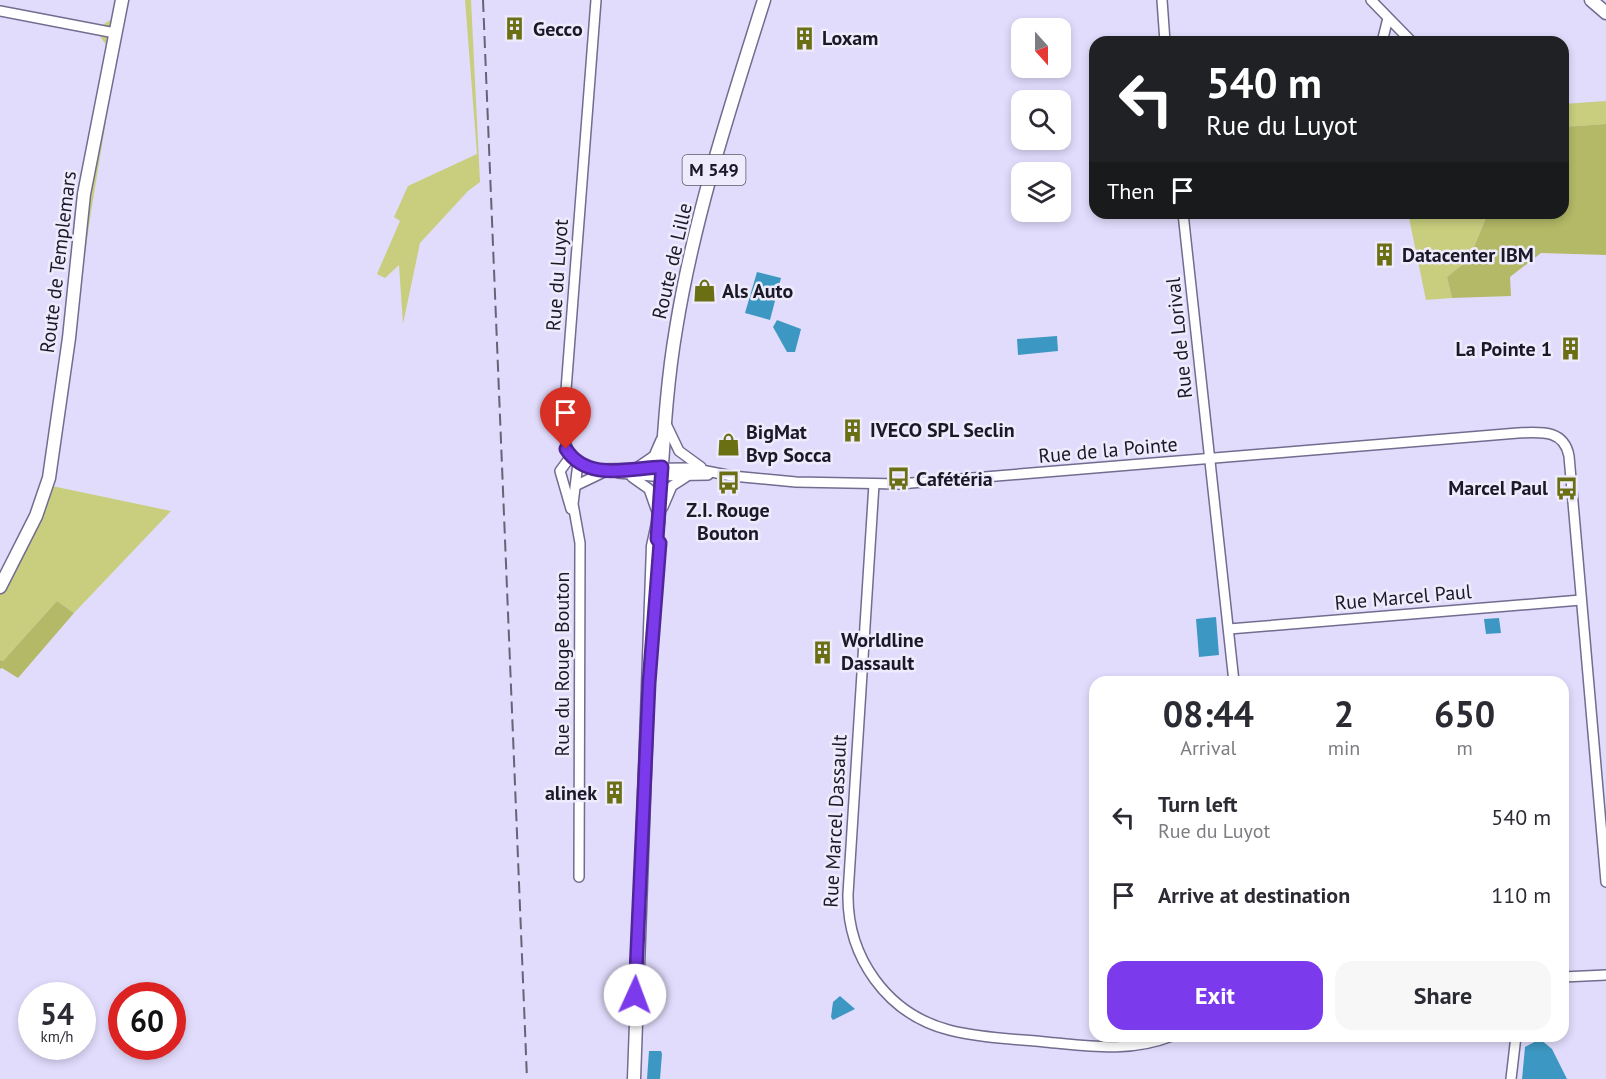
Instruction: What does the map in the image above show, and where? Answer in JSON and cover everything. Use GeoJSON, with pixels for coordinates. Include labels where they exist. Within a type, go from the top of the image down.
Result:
{"type":"FeatureCollection","features":[{"type":"Feature","properties":{"kind":"main road","name":"Route de Templemars"},"geometry":{"type":"LineString","coordinates":[[0,587],[41,506],[52,462],[73,309],[86,187],[122,0]]}},
{"type":"Feature","properties":{"kind":"main road","name":"Route de Lille"},"geometry":{"type":"LineString","coordinates":[[662,472],[672,352],[683,293],[727,119],[764,0]]}},
{"type":"Feature","properties":{"kind":"main road"},"geometry":{"type":"LineString","coordinates":[[1591,0],[1606,13]]}},
{"type":"Feature","properties":{"kind":"main road","name":"M 549"},"geometry":{"type":"LineString","coordinates":[[634,1079],[649,683],[660,543],[657,539],[662,472]]}},
{"type":"Feature","properties":{"kind":"street","name":"Rue du Luyot"},"geometry":{"type":"LineString","coordinates":[[574,460],[564,446],[563,429],[596,0]]}},
{"type":"Feature","properties":{"kind":"street"},"geometry":{"type":"LineString","coordinates":[[1162,0],[1165,36]]}},
{"type":"Feature","properties":{"kind":"street"},"geometry":{"type":"LineString","coordinates":[[1371,0],[1406,36]]}},
{"type":"Feature","properties":{"kind":"street"},"geometry":{"type":"LineString","coordinates":[[0,11],[115,33]]}},
{"type":"Feature","properties":{"kind":"street"},"geometry":{"type":"LineString","coordinates":[[1384,36],[1388,18]]}},
{"type":"Feature","properties":{"kind":"street","name":"Rue de Lorival"},"geometry":{"type":"LineString","coordinates":[[1184,219],[1210,459]]}},
{"type":"Feature","properties":{"kind":"street"},"geometry":{"type":"LineString","coordinates":[[665,417],[675,445],[699,472]]}},
{"type":"Feature","properties":{"kind":"street"},"geometry":{"type":"LineString","coordinates":[[633,472],[657,452],[665,417]]}},
{"type":"Feature","properties":{"kind":"street","name":"Rue de la Pointe"},"geometry":{"type":"LineString","coordinates":[[699,472],[819,483],[931,482],[1545,432],[1556,435],[1565,445],[1569,456],[1581,600]]}},
{"type":"Feature","properties":{"kind":"street"},"geometry":{"type":"LineString","coordinates":[[1210,459],[1233,676]]}},
{"type":"Feature","properties":{"kind":"street"},"geometry":{"type":"LineString","coordinates":[[610,471],[593,476],[577,485],[561,478],[561,468],[574,460],[591,469],[610,471],[699,472]]}},
{"type":"Feature","properties":{"kind":"street","name":"Rue du Rouge Bouton"},"geometry":{"type":"LineString","coordinates":[[574,460],[577,485],[573,500],[580,543],[579,877]]}},
{"type":"Feature","properties":{"kind":"street"},"geometry":{"type":"LineString","coordinates":[[633,472],[652,493],[658,523]]}},
{"type":"Feature","properties":{"kind":"street"},"geometry":{"type":"LineString","coordinates":[[658,523],[672,486],[677,481],[699,472]]}},
{"type":"Feature","properties":{"kind":"street","name":"Rue du Rouge Bouton"},"geometry":{"type":"LineString","coordinates":[[561,478],[576,523]]}},
{"type":"Feature","properties":{"kind":"street","name":"Rue Marcel Dassault"},"geometry":{"type":"LineString","coordinates":[[874,484],[848,900],[852,936],[864,964],[883,991],[899,1005],[923,1020],[949,1030],[1109,1048],[1144,1046],[1155,1042]]}},
{"type":"Feature","properties":{"kind":"street"},"geometry":{"type":"LineString","coordinates":[[1581,600],[1606,882]]}},
{"type":"Feature","properties":{"kind":"street","name":"Rue Marcel Paul"},"geometry":{"type":"LineString","coordinates":[[1229,630],[1581,600]]}},
{"type":"Feature","properties":{"kind":"street"},"geometry":{"type":"LineString","coordinates":[[1569,977],[1606,975]]}},
{"type":"Feature","properties":{"kind":"street"},"geometry":{"type":"LineString","coordinates":[[1511,1079],[1515,1042]]}},
{"type":"Feature","properties":{"kind":"green space"},"geometry":{"type":"Polygon","coordinates":[[[465,0],[471,0],[480,182],[468,191],[420,243],[403,324],[399,265],[385,278],[377,274],[400,221],[394,217],[408,186],[477,154],[465,0]]]}},
{"type":"Feature","properties":{"kind":"green space"},"geometry":{"type":"Polygon","coordinates":[[[0,7],[101,26],[112,19],[122,23],[91,212],[52,486],[171,511],[74,613],[57,601],[3,661],[0,660],[0,576],[24,530],[43,478],[107,46],[99,35],[0,16],[0,7]]]}},
{"type":"Feature","properties":{"kind":"green space"},"geometry":{"type":"Polygon","coordinates":[[[1606,101],[1606,124],[1569,127],[1569,104],[1606,101]]]}},
{"type":"Feature","properties":{"kind":"green space"},"geometry":{"type":"Polygon","coordinates":[[[1606,124],[1606,255],[1541,253],[1510,277],[1511,296],[1452,298],[1447,277],[1469,259],[1486,219],[1569,219],[1569,127],[1606,124]]]}},
{"type":"Feature","properties":{"kind":"green space"},"geometry":{"type":"Polygon","coordinates":[[[1409,219],[1486,219],[1469,259],[1447,277],[1452,298],[1426,300],[1409,219]]]}},
{"type":"Feature","properties":{"kind":"green space"},"geometry":{"type":"Polygon","coordinates":[[[57,601],[74,613],[18,678],[0,669],[0,660],[3,661],[57,601]]]}},
{"type":"Feature","properties":{"kind":"water"},"geometry":{"type":"Polygon","coordinates":[[[757,272],[781,278],[770,320],[745,313],[757,272]]]}},
{"type":"Feature","properties":{"kind":"water"},"geometry":{"type":"Polygon","coordinates":[[[777,320],[801,329],[795,352],[787,352],[773,327],[777,320]]]}},
{"type":"Feature","properties":{"kind":"water"},"geometry":{"type":"Polygon","coordinates":[[[1057,336],[1058,351],[1018,355],[1017,339],[1057,336]]]}},
{"type":"Feature","properties":{"kind":"water"},"geometry":{"type":"Polygon","coordinates":[[[1216,617],[1219,655],[1199,657],[1196,619],[1216,617]]]}},
{"type":"Feature","properties":{"kind":"water"},"geometry":{"type":"Polygon","coordinates":[[[1499,618],[1501,633],[1486,634],[1484,619],[1499,618]]]}},
{"type":"Feature","properties":{"kind":"water"},"geometry":{"type":"Polygon","coordinates":[[[840,996],[855,1009],[833,1020],[831,1017],[833,1002],[840,996]]]}},
{"type":"Feature","properties":{"kind":"water"},"geometry":{"type":"Polygon","coordinates":[[[1534,1042],[1544,1042],[1552,1049],[1567,1079],[1522,1079],[1525,1047],[1534,1042]]]}},
{"type":"Feature","properties":{"kind":"water"},"geometry":{"type":"Polygon","coordinates":[[[649,1051],[661,1051],[660,1079],[647,1079],[649,1051]]]}},
{"type":"Feature","properties":{"kind":"railway"},"geometry":{"type":"LineString","coordinates":[[483,0],[527,1079]]}},
{"type":"Feature","properties":{"kind":"place","name":"Gecco"},"geometry":{"type":"Point","coordinates":[515,29]}},
{"type":"Feature","properties":{"kind":"place","name":"Loxam"},"geometry":{"type":"Point","coordinates":[804,38]}},
{"type":"Feature","properties":{"kind":"place","name":"Datacenter IBM"},"geometry":{"type":"Point","coordinates":[1384,255]}},
{"type":"Feature","properties":{"kind":"place","name":"Als Auto"},"geometry":{"type":"Point","coordinates":[704,291]}},
{"type":"Feature","properties":{"kind":"place","name":"La Pointe 1"},"geometry":{"type":"Point","coordinates":[1570,349]}},
{"type":"Feature","properties":{"kind":"place","name":"IVECO SPL Seclin"},"geometry":{"type":"Point","coordinates":[852,430]}},
{"type":"Feature","properties":{"kind":"place","name":"BigMat Bvp Socca"},"geometry":{"type":"Point","coordinates":[728,444]}},
{"type":"Feature","properties":{"kind":"place","name":"Cafétéria"},"geometry":{"type":"Point","coordinates":[898,479]}},
{"type":"Feature","properties":{"kind":"place","name":"Z.I. Rouge Bouton"},"geometry":{"type":"Point","coordinates":[728,483]}},
{"type":"Feature","properties":{"kind":"place","name":"Marcel Paul"},"geometry":{"type":"Point","coordinates":[1566,488]}},
{"type":"Feature","properties":{"kind":"place","name":"Worldline Dassault"},"geometry":{"type":"Point","coordinates":[823,652]}},
{"type":"Feature","properties":{"kind":"place","name":"alinek"},"geometry":{"type":"Point","coordinates":[615,793]}},
{"type":"Feature","properties":{"kind":"route"},"geometry":{"type":"LineString","coordinates":[[566,449],[578,463],[591,469],[610,471],[662,467],[657,539],[660,543],[649,683],[635,995]]}}]}
